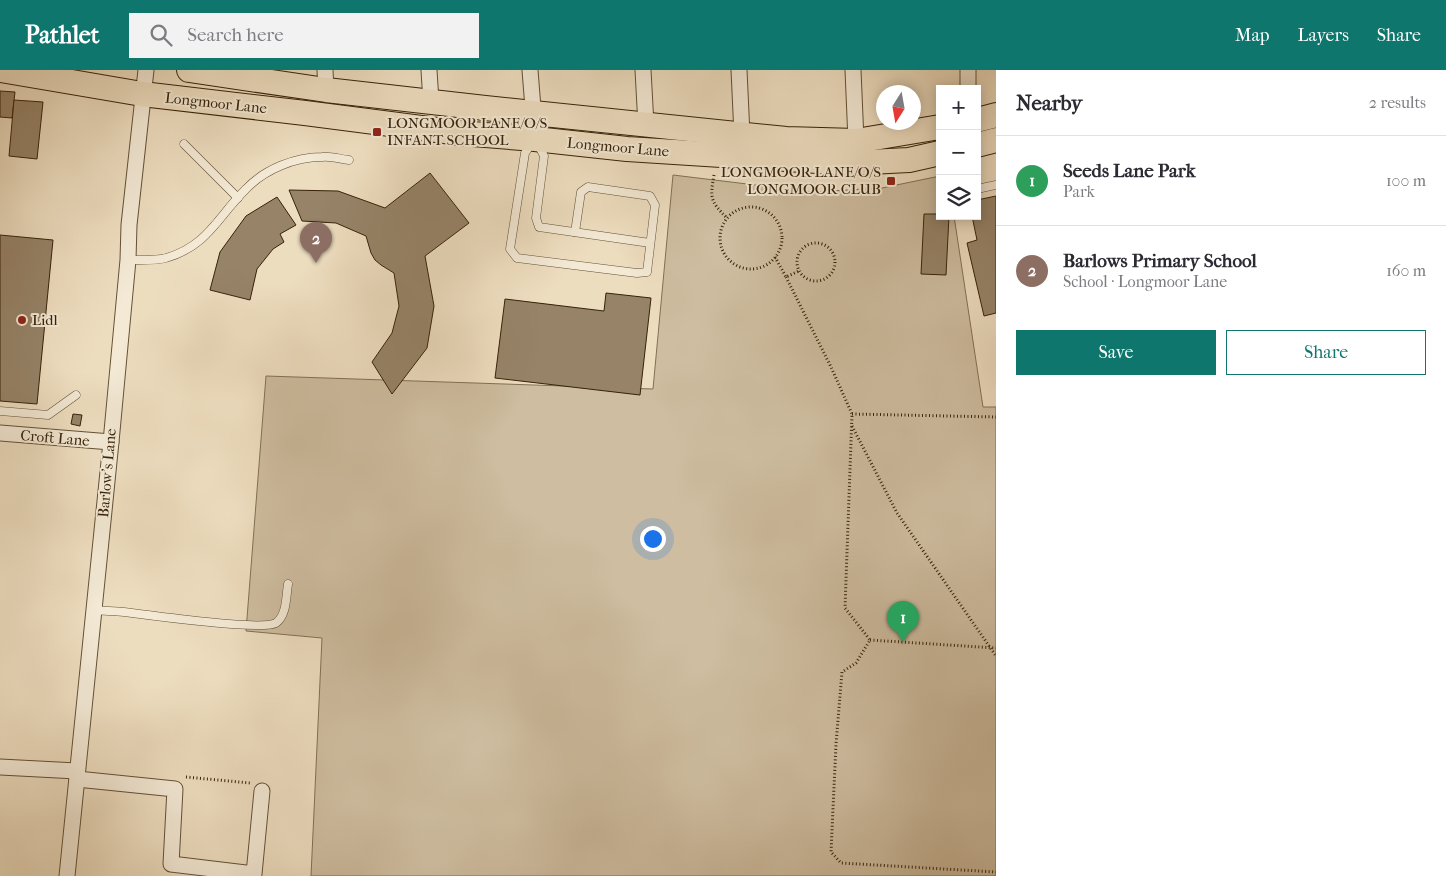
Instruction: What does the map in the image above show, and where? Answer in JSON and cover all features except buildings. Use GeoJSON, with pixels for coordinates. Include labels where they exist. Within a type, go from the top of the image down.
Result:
{"type":"FeatureCollection","features":[{"type":"Feature","properties":{"kind":"main road","name":"Longmoor Lane"},"geometry":{"type":"LineString","coordinates":[[1,70],[142,94],[460,133],[535,138],[627,149],[849,163],[909,160],[936,154]]}},
{"type":"Feature","properties":{"kind":"main road","name":"Longmoor Lane"},"geometry":{"type":"LineString","coordinates":[[189,70],[325,80],[431,102],[786,140],[856,141],[936,128]]}},
{"type":"Feature","properties":{"kind":"main road"},"geometry":{"type":"LineString","coordinates":[[981,119],[996,115]]}},
{"type":"Feature","properties":{"kind":"main road"},"geometry":{"type":"LineString","coordinates":[[981,143],[996,140]]}},
{"type":"Feature","properties":{"kind":"street","name":"Barlow's Lane"},"geometry":{"type":"LineString","coordinates":[[67,876],[128,260],[129,225],[146,70]]}},
{"type":"Feature","properties":{"kind":"street"},"geometry":{"type":"LineString","coordinates":[[429,70],[431,102]]}},
{"type":"Feature","properties":{"kind":"street"},"geometry":{"type":"LineString","coordinates":[[530,70],[535,138]]}},
{"type":"Feature","properties":{"kind":"street"},"geometry":{"type":"LineString","coordinates":[[643,70],[646,124]]}},
{"type":"Feature","properties":{"kind":"street"},"geometry":{"type":"LineString","coordinates":[[739,70],[742,135]]}},
{"type":"Feature","properties":{"kind":"street"},"geometry":{"type":"LineString","coordinates":[[853,70],[856,141]]}},
{"type":"Feature","properties":{"kind":"street"},"geometry":{"type":"LineString","coordinates":[[968,70],[968,85]]}},
{"type":"Feature","properties":{"kind":"street","name":"Croft Lane"},"geometry":{"type":"LineString","coordinates":[[0,433],[110,442]]}},
{"type":"Feature","properties":{"kind":"street"},"geometry":{"type":"LineString","coordinates":[[0,767],[77,775],[175,789],[171,864],[254,874],[262,790]]}},
{"type":"Feature","properties":{"kind":"lane"},"geometry":{"type":"LineString","coordinates":[[575,232],[580,192],[588,187],[650,196],[655,205],[647,272],[637,273],[517,258],[510,249],[524,153],[535,138],[544,156],[536,218],[539,227],[650,243]]}},
{"type":"Feature","properties":{"kind":"lane"},"geometry":{"type":"LineString","coordinates":[[184,144],[238,198]]}},
{"type":"Feature","properties":{"kind":"lane"},"geometry":{"type":"LineString","coordinates":[[128,260],[159,259],[183,251],[199,241],[209,233],[246,188],[278,166],[322,157],[349,160]]}},
{"type":"Feature","properties":{"kind":"lane"},"geometry":{"type":"LineString","coordinates":[[981,188],[996,185]]}},
{"type":"Feature","properties":{"kind":"lane"},"geometry":{"type":"LineString","coordinates":[[0,411],[48,415],[76,396]]}},
{"type":"Feature","properties":{"kind":"lane"},"geometry":{"type":"LineString","coordinates":[[94,610],[258,626],[274,624],[284,612],[288,584]]}},
{"type":"Feature","properties":{"kind":"path"},"geometry":{"type":"LineString","coordinates":[[717,154],[710,194],[715,207],[727,218]]}},
{"type":"Feature","properties":{"kind":"path"},"geometry":{"type":"LineString","coordinates":[[745,207],[756,207],[765,210],[773,216],[779,224],[782,234],[782,244],[775,257],[764,267],[754,269],[744,269],[734,265],[721,248],[719,238],[721,227],[727,218],[735,211],[745,207]]}},
{"type":"Feature","properties":{"kind":"path"},"geometry":{"type":"LineString","coordinates":[[816,243],[828,247],[832,252],[835,264],[831,275],[826,279],[814,282],[802,276],[799,271],[797,258],[804,247],[816,243]]}},
{"type":"Feature","properties":{"kind":"path"},"geometry":{"type":"LineString","coordinates":[[775,257],[831,367],[852,414],[845,608],[870,640],[996,648]]}},
{"type":"Feature","properties":{"kind":"path"},"geometry":{"type":"LineString","coordinates":[[786,277],[799,271]]}},
{"type":"Feature","properties":{"kind":"path"},"geometry":{"type":"LineString","coordinates":[[852,414],[996,417]]}},
{"type":"Feature","properties":{"kind":"path"},"geometry":{"type":"LineString","coordinates":[[852,425],[896,513],[996,656]]}},
{"type":"Feature","properties":{"kind":"path"},"geometry":{"type":"LineString","coordinates":[[870,640],[856,663],[842,672],[836,744],[831,852],[841,863],[996,872]]}},
{"type":"Feature","properties":{"kind":"path"},"geometry":{"type":"LineString","coordinates":[[175,789],[176,776],[264,785],[262,790]]}},
{"type":"Feature","properties":{"kind":"shaded area"},"geometry":{"type":"Polygon","coordinates":[[[673,175],[813,192],[882,188],[936,177],[936,220],[955,220],[983,407],[996,407],[996,876],[311,876],[322,638],[246,631],[266,376],[653,389],[673,175]]]}},
{"type":"Feature","properties":{"kind":"place","name":"LONGMOOR LANE/O/S INFANT SCHOOL"},"geometry":{"type":"Point","coordinates":[377,132]}},
{"type":"Feature","properties":{"kind":"place","name":"LONGMOOR LANE/O/S LONGMOOR CLUB"},"geometry":{"type":"Point","coordinates":[891,181]}},
{"type":"Feature","properties":{"kind":"place","name":"Barlows Primary School"},"geometry":{"type":"Point","coordinates":[316,263]}},
{"type":"Feature","properties":{"kind":"place","name":"Lidl"},"geometry":{"type":"Point","coordinates":[22,320]}},
{"type":"Feature","properties":{"kind":"place","name":"Seeds Lane Park"},"geometry":{"type":"Point","coordinates":[903,642]}}]}
